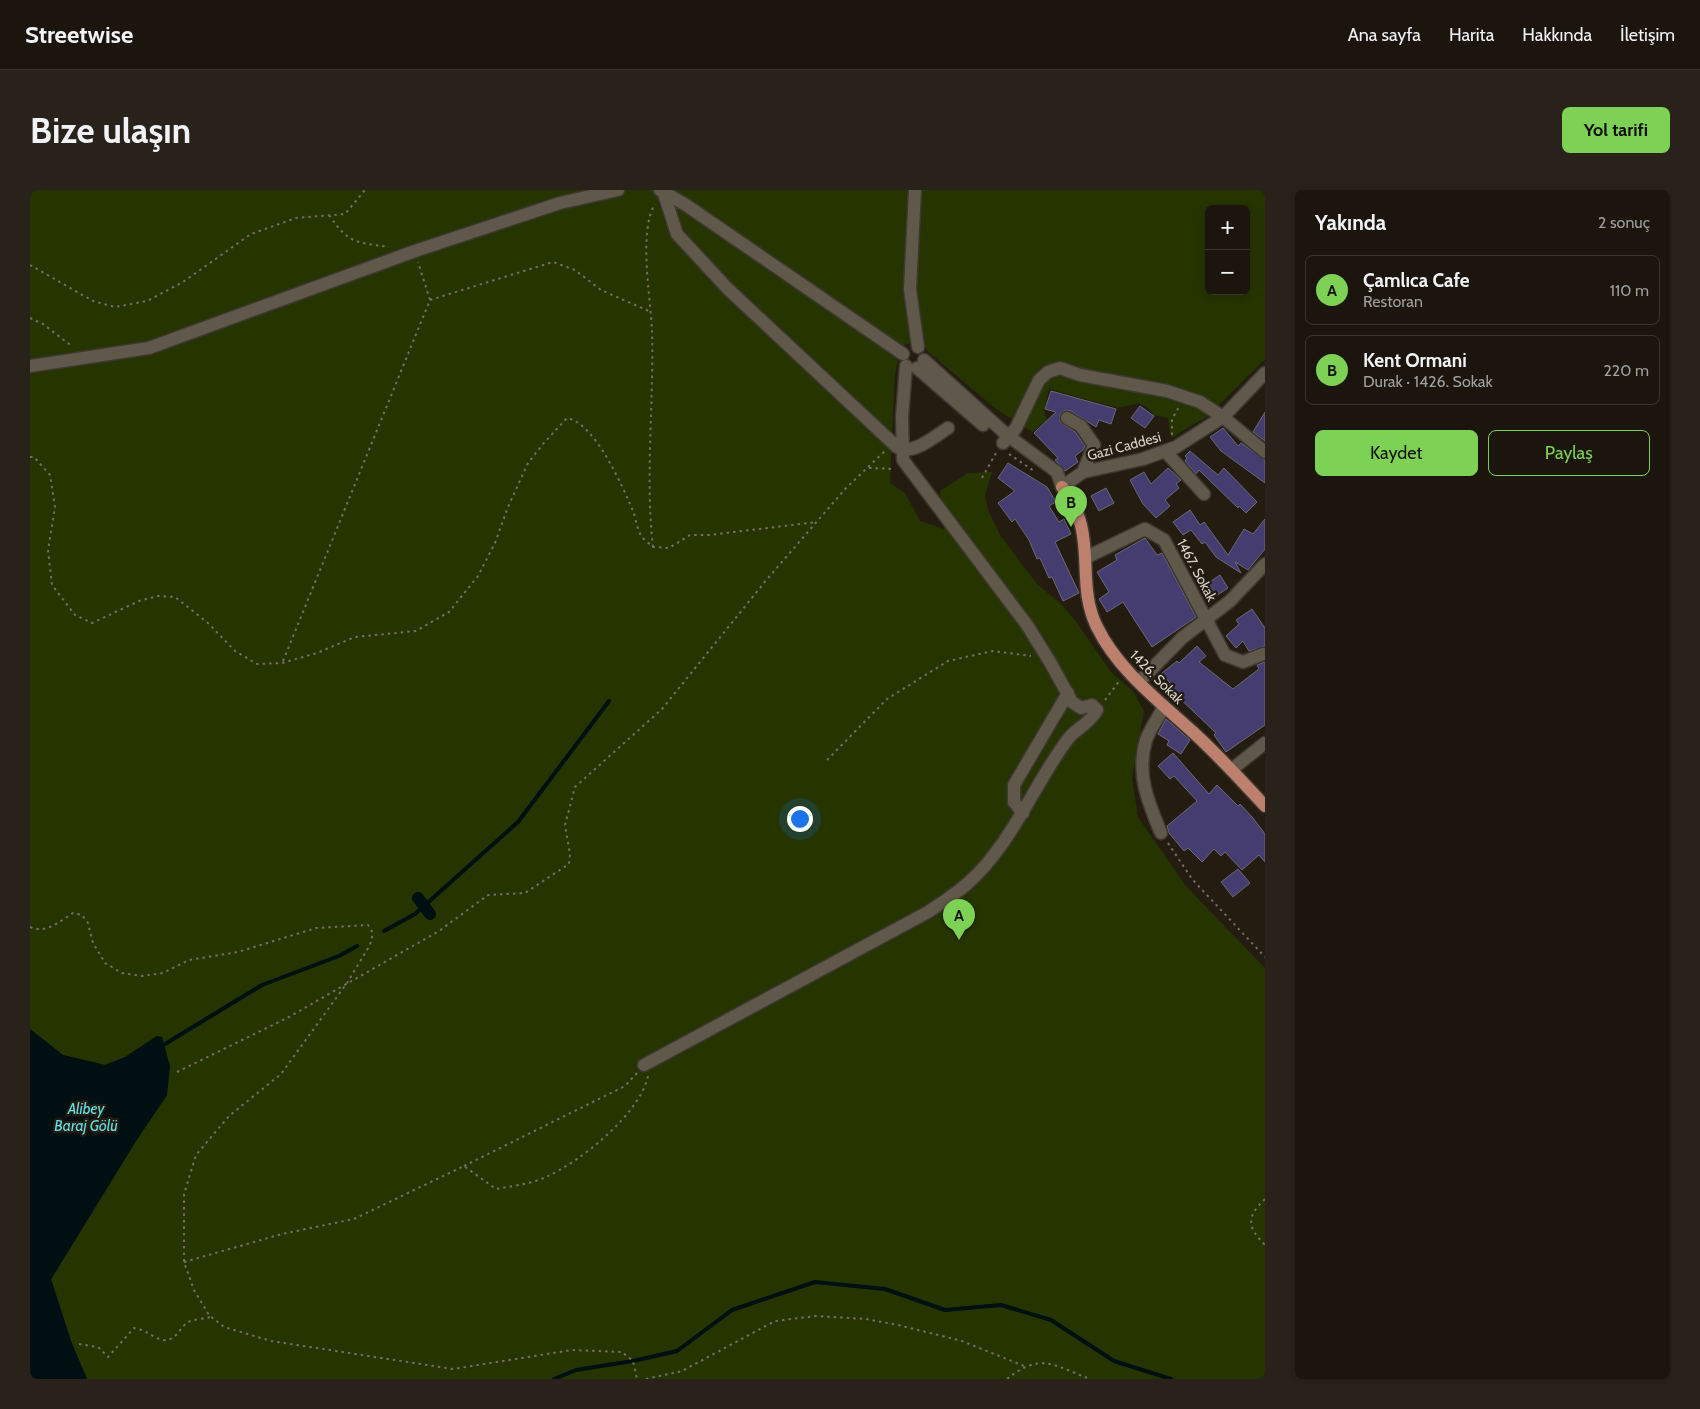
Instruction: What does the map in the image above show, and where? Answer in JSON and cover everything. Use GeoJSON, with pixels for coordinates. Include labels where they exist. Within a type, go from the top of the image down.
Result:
{"type":"FeatureCollection","features":[{"type":"Feature","properties":{"kind":"main road","name":"1426. Sokak"},"geometry":{"type":"LineString","coordinates":[[1062,486],[1074,501],[1082,529],[1087,557],[1088,601],[1097,627],[1126,670],[1232,770],[1265,806]]}},
{"type":"Feature","properties":{"kind":"street"},"geometry":{"type":"LineString","coordinates":[[30,366],[149,348],[415,251],[560,203],[615,190]]}},
{"type":"Feature","properties":{"kind":"street"},"geometry":{"type":"LineString","coordinates":[[897,446],[913,362],[909,347],[918,347],[910,289],[915,190]]}},
{"type":"Feature","properties":{"kind":"street"},"geometry":{"type":"LineString","coordinates":[[661,191],[702,216],[913,362],[1006,440],[1057,472],[1062,486]]}},
{"type":"Feature","properties":{"kind":"street"},"geometry":{"type":"LineString","coordinates":[[644,1065],[928,912],[969,883],[1023,813],[1069,737],[1085,726],[1097,710],[1092,705],[1081,708],[1072,702],[1027,625],[903,460],[897,446],[728,289],[677,234],[661,191]]}},
{"type":"Feature","properties":{"kind":"street"},"geometry":{"type":"LineString","coordinates":[[1006,440],[1016,428],[1039,380],[1048,372],[1060,368],[1080,375],[1167,391],[1200,402],[1223,417],[1265,452]]}},
{"type":"Feature","properties":{"kind":"street","name":"Gazi Caddesi"},"geometry":{"type":"LineString","coordinates":[[1062,486],[1083,472],[1123,464],[1171,449],[1223,417],[1265,373]]}},
{"type":"Feature","properties":{"kind":"street","name":"Gazi Caddesi"},"geometry":{"type":"LineString","coordinates":[[1067,418],[1081,426],[1094,445],[1083,472]]}},
{"type":"Feature","properties":{"kind":"street"},"geometry":{"type":"LineString","coordinates":[[897,446],[922,445],[948,428]]}},
{"type":"Feature","properties":{"kind":"street"},"geometry":{"type":"LineString","coordinates":[[1171,449],[1204,494]]}},
{"type":"Feature","properties":{"kind":"street","name":"1467. Sokak"},"geometry":{"type":"LineString","coordinates":[[1087,557],[1145,529],[1153,533],[1164,540],[1225,655],[1243,662],[1262,654]]}},
{"type":"Feature","properties":{"kind":"street"},"geometry":{"type":"LineString","coordinates":[[1139,682],[1182,638],[1230,601],[1263,570]]}},
{"type":"Feature","properties":{"kind":"street"},"geometry":{"type":"LineString","coordinates":[[1023,813],[1014,802],[1014,785],[1068,693]]}},
{"type":"Feature","properties":{"kind":"street"},"geometry":{"type":"LineString","coordinates":[[1161,833],[1146,795],[1141,772],[1146,740],[1164,706]]}},
{"type":"Feature","properties":{"kind":"street"},"geometry":{"type":"LineString","coordinates":[[1232,770],[1265,743]]}},
{"type":"Feature","properties":{"kind":"path"},"geometry":{"type":"LineString","coordinates":[[30,264],[93,301],[115,307],[147,301],[182,282],[251,234],[296,218],[345,214],[364,190]]}},
{"type":"Feature","properties":{"kind":"path"},"geometry":{"type":"LineString","coordinates":[[653,547],[651,312],[647,271],[652,208],[661,191]]}},
{"type":"Feature","properties":{"kind":"path"},"geometry":{"type":"LineString","coordinates":[[282,663],[430,300],[415,251],[357,243],[342,233],[329,215]]}},
{"type":"Feature","properties":{"kind":"path"},"geometry":{"type":"LineString","coordinates":[[430,300],[553,262],[575,270],[608,293],[651,312]]}},
{"type":"Feature","properties":{"kind":"path"},"geometry":{"type":"LineString","coordinates":[[30,318],[43,324],[87,357]]}},
{"type":"Feature","properties":{"kind":"path"},"geometry":{"type":"LineString","coordinates":[[1167,391],[1170,399],[1178,401],[1179,409],[1172,419],[1171,449]]}},
{"type":"Feature","properties":{"kind":"path"},"geometry":{"type":"LineString","coordinates":[[30,457],[34,457],[50,475],[55,507],[48,550],[52,585],[75,615],[92,623],[139,601],[158,596],[175,597],[208,623],[242,655],[257,664],[282,663],[318,653],[355,637],[416,631],[449,612],[478,576],[495,543],[508,506],[528,463],[568,418],[574,419],[590,434],[604,452],[626,493],[641,536],[653,547],[669,548],[690,535],[709,535],[817,522]]}},
{"type":"Feature","properties":{"kind":"path"},"geometry":{"type":"LineString","coordinates":[[982,478],[991,459],[1006,440]]}},
{"type":"Feature","properties":{"kind":"path"},"geometry":{"type":"LineString","coordinates":[[177,1072],[287,1018],[439,931],[488,895],[525,893],[569,864],[565,825],[575,787],[662,709],[768,578],[846,488],[897,446]]}},
{"type":"Feature","properties":{"kind":"path"},"geometry":{"type":"LineString","coordinates":[[868,468],[903,470],[914,474]]}},
{"type":"Feature","properties":{"kind":"path"},"geometry":{"type":"LineString","coordinates":[[827,760],[887,699],[948,661],[993,652],[1025,654],[1050,662]]}},
{"type":"Feature","properties":{"kind":"path"},"geometry":{"type":"LineString","coordinates":[[1097,710],[1126,670]]}},
{"type":"Feature","properties":{"kind":"path"},"geometry":{"type":"LineString","coordinates":[[1161,833],[1192,879],[1265,957]]}},
{"type":"Feature","properties":{"kind":"path"},"geometry":{"type":"LineString","coordinates":[[30,927],[36,929],[51,928],[73,913],[82,915],[88,923],[94,943],[105,963],[122,973],[142,976],[163,973],[189,960],[238,952],[316,928],[368,925],[373,933],[370,945],[347,983],[281,1074],[229,1116],[196,1155],[184,1194],[184,1262],[194,1290],[211,1316],[224,1327],[270,1341],[453,1369],[572,1350],[622,1352],[633,1361],[636,1379]]}},
{"type":"Feature","properties":{"kind":"path"},"geometry":{"type":"LineString","coordinates":[[184,1262],[282,1234],[354,1219],[625,1086],[644,1065],[648,1074],[645,1088],[632,1107],[611,1130],[575,1161],[560,1170],[545,1178],[496,1189],[464,1166]]}},
{"type":"Feature","properties":{"kind":"path"},"geometry":{"type":"LineString","coordinates":[[1265,1199],[1254,1210],[1250,1220],[1254,1234],[1265,1245]]}},
{"type":"Feature","properties":{"kind":"path"},"geometry":{"type":"LineString","coordinates":[[79,1344],[98,1347],[108,1357],[134,1328],[143,1329],[162,1340],[170,1339],[179,1334],[188,1322],[211,1316]]}},
{"type":"Feature","properties":{"kind":"path"},"geometry":{"type":"LineString","coordinates":[[646,1379],[682,1371],[775,1321],[816,1316],[866,1318],[898,1325],[962,1341],[1024,1366]]}},
{"type":"Feature","properties":{"kind":"path"},"geometry":{"type":"LineString","coordinates":[[1007,1379],[1024,1366],[1044,1362],[1090,1379]]}},
{"type":"Feature","properties":{"kind":"green space"},"geometry":{"type":"Polygon","coordinates":[[[30,190],[1265,190],[1265,359],[1208,416],[1171,438],[1168,418],[1154,415],[1147,407],[1139,403],[1118,408],[1049,389],[1044,410],[1047,420],[1033,432],[996,409],[927,351],[921,340],[901,346],[895,374],[890,483],[905,493],[920,521],[944,529],[940,491],[968,473],[992,472],[985,495],[988,510],[1000,535],[1037,584],[1062,605],[1077,623],[1111,672],[1133,691],[1144,711],[1132,778],[1138,817],[1186,886],[1265,968],[1265,1379],[87,1379],[71,1341],[51,1280],[136,1141],[167,1095],[157,1036],[125,1057],[105,1065],[63,1055],[30,1029],[30,190]]]}},
{"type":"Feature","properties":{"kind":"water","name":"Alibey Baraj Gölü"},"geometry":{"type":"Polygon","coordinates":[[[30,1029],[63,1055],[105,1065],[125,1057],[157,1036],[162,1037],[170,1066],[167,1095],[136,1141],[51,1279],[71,1341],[87,1379],[30,1379],[30,1029]]]}},
{"type":"Feature","properties":{"kind":"building"},"geometry":{"type":"Polygon","coordinates":[[[1051,391],[1116,409],[1111,424],[1099,420],[1096,427],[1071,411],[1066,410],[1060,414],[1060,422],[1075,432],[1085,446],[1075,456],[1078,462],[1065,471],[1055,460],[1058,458],[1034,433],[1056,412],[1045,409],[1051,391]]]}},
{"type":"Feature","properties":{"kind":"building"},"geometry":{"type":"Polygon","coordinates":[[[1140,406],[1154,416],[1145,428],[1131,418],[1140,406]]]}},
{"type":"Feature","properties":{"kind":"building"},"geometry":{"type":"Polygon","coordinates":[[[1265,412],[1265,441],[1253,432],[1265,412]]]}},
{"type":"Feature","properties":{"kind":"building"},"geometry":{"type":"Polygon","coordinates":[[[1223,428],[1238,446],[1241,443],[1265,460],[1265,483],[1221,451],[1210,437],[1223,428]]]}},
{"type":"Feature","properties":{"kind":"building"},"geometry":{"type":"Polygon","coordinates":[[[1190,451],[1218,475],[1224,468],[1257,502],[1246,513],[1239,506],[1238,508],[1199,470],[1196,474],[1185,461],[1187,458],[1185,456],[1190,451]]]}},
{"type":"Feature","properties":{"kind":"building"},"geometry":{"type":"Polygon","coordinates":[[[1008,463],[1047,487],[1056,502],[1049,506],[1059,522],[1064,519],[1071,534],[1055,542],[1079,593],[1063,601],[1052,577],[1049,578],[1040,558],[1037,559],[1029,540],[1015,519],[1012,522],[998,503],[1015,491],[998,478],[1008,463]]]}},
{"type":"Feature","properties":{"kind":"building"},"geometry":{"type":"Polygon","coordinates":[[[1168,468],[1181,480],[1176,484],[1179,488],[1165,500],[1170,506],[1156,518],[1143,504],[1130,480],[1144,472],[1151,484],[1168,468]]]}},
{"type":"Feature","properties":{"kind":"building"},"geometry":{"type":"Polygon","coordinates":[[[1106,488],[1114,503],[1099,511],[1091,496],[1106,488]]]}},
{"type":"Feature","properties":{"kind":"building"},"geometry":{"type":"Polygon","coordinates":[[[1190,510],[1200,525],[1204,522],[1228,555],[1244,529],[1253,534],[1265,519],[1265,549],[1248,570],[1235,562],[1241,573],[1216,557],[1205,542],[1202,544],[1191,530],[1183,535],[1173,522],[1190,510]]]}},
{"type":"Feature","properties":{"kind":"building"},"geometry":{"type":"Polygon","coordinates":[[[1145,538],[1157,555],[1162,553],[1196,617],[1152,647],[1123,602],[1107,612],[1099,599],[1109,592],[1097,572],[1117,560],[1115,555],[1145,538]]]}},
{"type":"Feature","properties":{"kind":"building"},"geometry":{"type":"Polygon","coordinates":[[[1220,575],[1228,588],[1216,596],[1208,583],[1220,575]]]}},
{"type":"Feature","properties":{"kind":"building"},"geometry":{"type":"Polygon","coordinates":[[[1252,609],[1265,628],[1265,646],[1249,651],[1243,641],[1236,648],[1226,636],[1239,624],[1236,620],[1252,609]]]}},
{"type":"Feature","properties":{"kind":"building"},"geometry":{"type":"Polygon","coordinates":[[[1197,646],[1206,656],[1199,662],[1233,689],[1259,669],[1257,665],[1265,662],[1265,725],[1226,752],[1214,735],[1216,733],[1172,691],[1174,688],[1162,673],[1177,661],[1179,663],[1197,646]]]}},
{"type":"Feature","properties":{"kind":"building"},"geometry":{"type":"Polygon","coordinates":[[[1166,719],[1190,740],[1181,754],[1167,745],[1169,741],[1158,734],[1166,719]]]}},
{"type":"Feature","properties":{"kind":"building"},"geometry":{"type":"Polygon","coordinates":[[[1173,753],[1209,794],[1217,785],[1238,806],[1240,804],[1253,818],[1265,834],[1265,862],[1259,855],[1242,870],[1225,852],[1221,856],[1214,849],[1202,862],[1188,848],[1184,851],[1169,833],[1167,826],[1197,801],[1174,776],[1170,779],[1158,766],[1173,753]]]}},
{"type":"Feature","properties":{"kind":"building"},"geometry":{"type":"Polygon","coordinates":[[[1238,869],[1250,883],[1233,897],[1221,882],[1238,869]]]}},
{"type":"Feature","properties":{"kind":"waterway"},"geometry":{"type":"LineString","coordinates":[[384,931],[415,914],[518,822],[609,701]]}},
{"type":"Feature","properties":{"kind":"waterway"},"geometry":{"type":"LineString","coordinates":[[418,898],[430,914]]}},
{"type":"Feature","properties":{"kind":"waterway"},"geometry":{"type":"LineString","coordinates":[[160,1047],[262,985],[339,956],[357,946]]}},
{"type":"Feature","properties":{"kind":"waterway"},"geometry":{"type":"LineString","coordinates":[[554,1379],[576,1370],[633,1361],[677,1351],[732,1310],[815,1282],[885,1289],[945,1310],[1001,1305],[1051,1320],[1114,1361],[1171,1379]]}},
{"type":"Feature","properties":{"kind":"place","name":"Kent Ormani"},"geometry":{"type":"Point","coordinates":[1071,527]}},
{"type":"Feature","properties":{"kind":"place","name":"Çamlıca Cafe"},"geometry":{"type":"Point","coordinates":[959,940]}}]}
